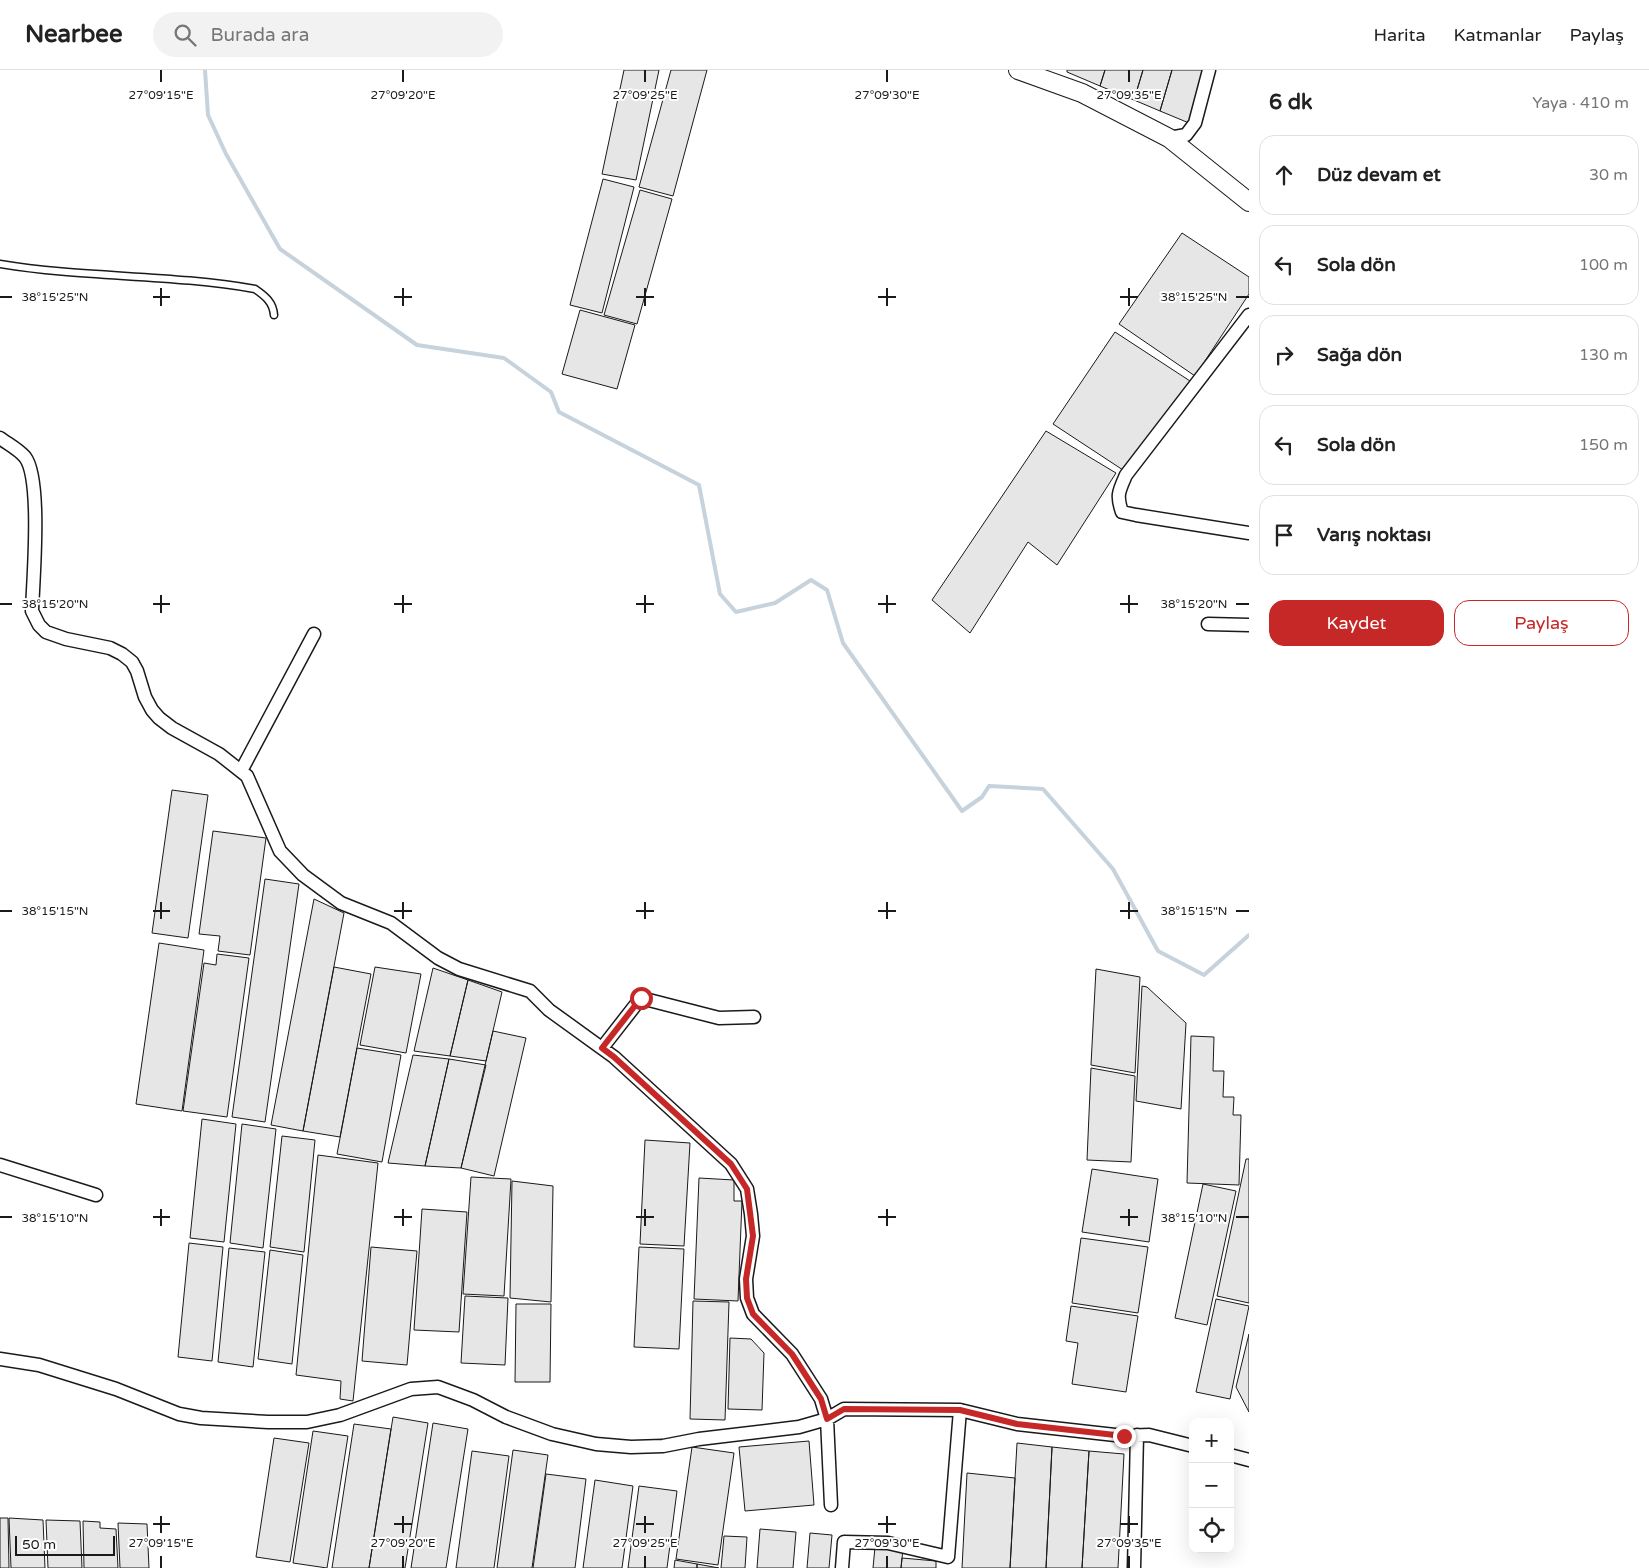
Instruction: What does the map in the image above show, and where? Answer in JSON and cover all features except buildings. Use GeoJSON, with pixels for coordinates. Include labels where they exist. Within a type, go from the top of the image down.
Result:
{"type":"FeatureCollection","features":[{"type":"Feature","properties":{"kind":"street"},"geometry":{"type":"LineString","coordinates":[[1018,70],[1082,92],[1169,138],[1249,202]]}},
{"type":"Feature","properties":{"kind":"street"},"geometry":{"type":"LineString","coordinates":[[1169,138],[1186,135],[1195,123],[1210,70]]}},
{"type":"Feature","properties":{"kind":"street"},"geometry":{"type":"LineString","coordinates":[[1249,315],[1126,475],[1118,500],[1122,512],[1249,533]]}},
{"type":"Feature","properties":{"kind":"street"},"geometry":{"type":"LineString","coordinates":[[0,438],[25,458],[32,475],[35,515],[32,611],[39,625],[46,632],[55,636],[110,648],[132,662],[137,671],[145,697],[159,718],[172,728],[219,754],[247,776],[280,851],[303,875],[341,903],[392,923],[438,958],[459,969],[530,991],[550,1010],[614,1057],[731,1164],[747,1189],[753,1236],[746,1279],[747,1298],[753,1314],[792,1354],[821,1399],[827,1419],[831,1506]]}},
{"type":"Feature","properties":{"kind":"street"},"geometry":{"type":"LineString","coordinates":[[1208,624],[1249,625]]}},
{"type":"Feature","properties":{"kind":"street"},"geometry":{"type":"LineString","coordinates":[[241,771],[314,634]]}},
{"type":"Feature","properties":{"kind":"street"},"geometry":{"type":"LineString","coordinates":[[602,1048],[641,998],[719,1018],[754,1017]]}},
{"type":"Feature","properties":{"kind":"street"},"geometry":{"type":"LineString","coordinates":[[0,1165],[96,1195]]}},
{"type":"Feature","properties":{"kind":"street"},"geometry":{"type":"LineString","coordinates":[[0,1359],[39,1365],[116,1390],[180,1414],[201,1418],[307,1422],[340,1415],[411,1389],[438,1387],[473,1400],[506,1417],[552,1434],[596,1444],[631,1447],[662,1446],[717,1436],[799,1427],[827,1419],[844,1409],[960,1410],[1017,1424],[1124,1436],[1149,1434],[1189,1445]]}},
{"type":"Feature","properties":{"kind":"street"},"geometry":{"type":"LineString","coordinates":[[842,1568],[844,1542],[888,1543],[948,1557],[960,1410]]}},
{"type":"Feature","properties":{"kind":"street"},"geometry":{"type":"LineString","coordinates":[[1134,1568],[1137,1435]]}},
{"type":"Feature","properties":{"kind":"street"},"geometry":{"type":"LineString","coordinates":[[1234,1456],[1249,1460]]}},
{"type":"Feature","properties":{"kind":"lane"},"geometry":{"type":"LineString","coordinates":[[0,264],[96,274],[192,280],[255,289],[263,294],[272,304],[274,315]]}},
{"type":"Feature","properties":{"kind":"waterway"},"geometry":{"type":"LineString","coordinates":[[205,70],[208,115],[226,154],[280,249],[417,345],[504,358],[551,392],[559,412],[699,485],[720,594],[736,612],[775,603],[811,580],[827,590],[843,643],[962,811],[982,797],[989,786],[1043,789],[1113,869],[1158,951],[1204,975],[1249,935]]}},
{"type":"Feature","properties":{"kind":"route"},"geometry":{"type":"LineString","coordinates":[[641,998],[602,1048],[731,1164],[747,1189],[753,1236],[746,1279],[747,1298],[753,1314],[792,1354],[821,1399],[827,1419],[844,1409],[960,1410],[1017,1424],[1124,1436]]}}]}
